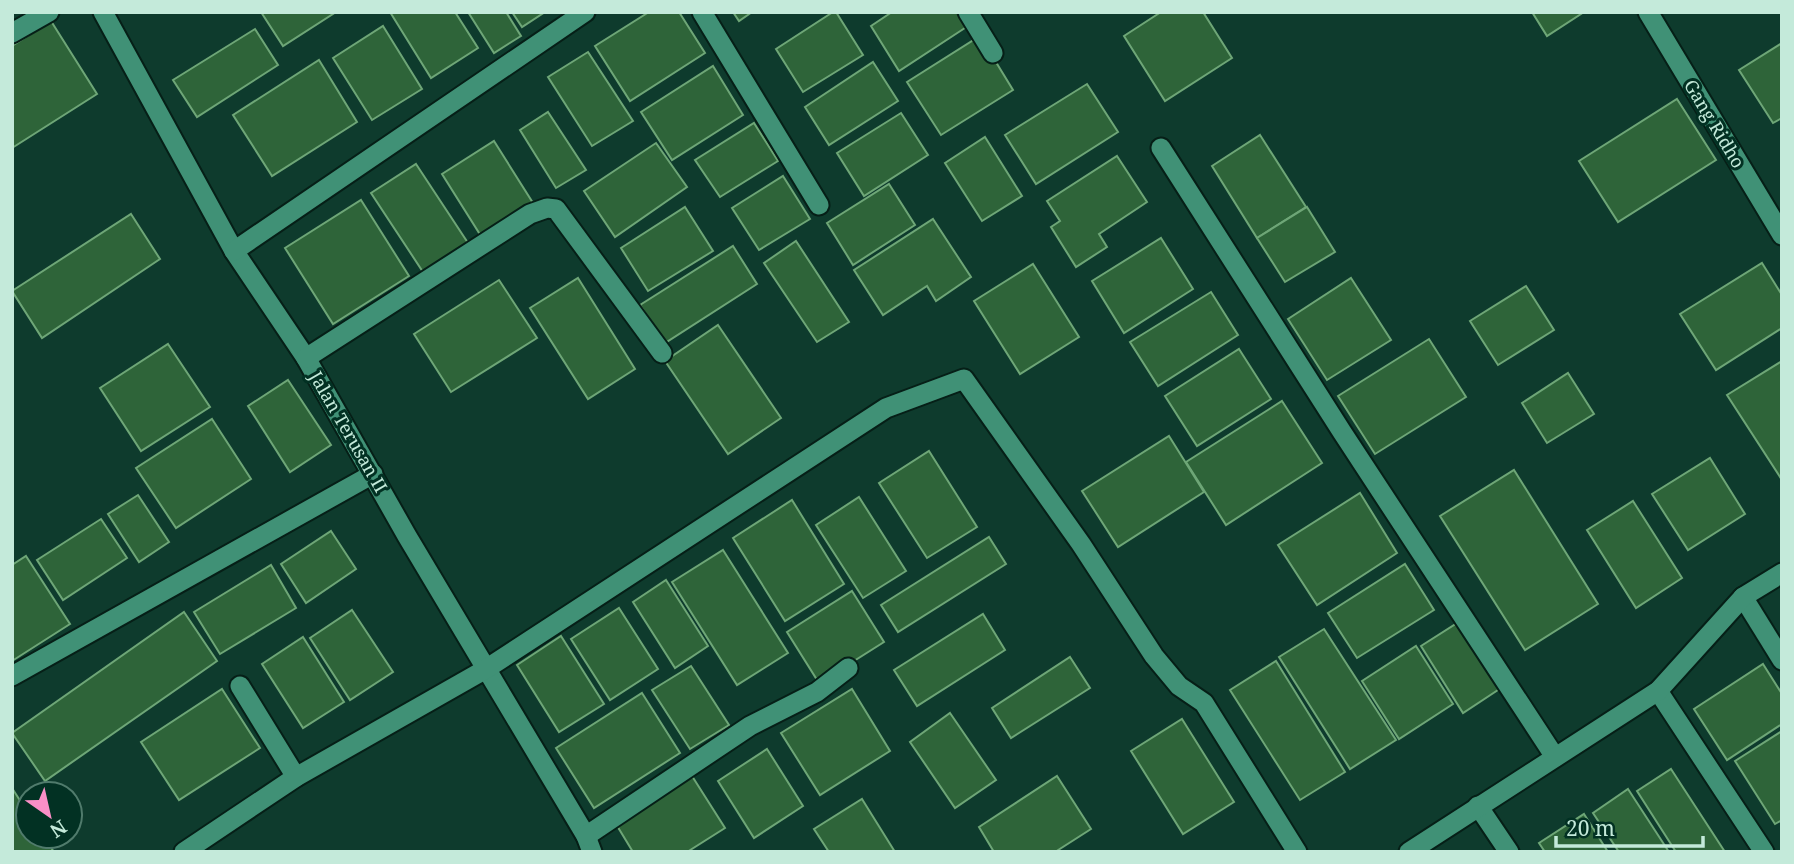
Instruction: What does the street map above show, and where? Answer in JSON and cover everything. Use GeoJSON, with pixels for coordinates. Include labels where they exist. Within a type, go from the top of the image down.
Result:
{"type":"FeatureCollection","features":[{"type":"Feature","properties":{"kind":"street"},"geometry":{"type":"LineString","coordinates":[[12,33],[49,12]]}},
{"type":"Feature","properties":{"kind":"street"},"geometry":{"type":"LineString","coordinates":[[234,251],[585,12]]}},
{"type":"Feature","properties":{"kind":"street"},"geometry":{"type":"LineString","coordinates":[[702,12],[819,205]]}},
{"type":"Feature","properties":{"kind":"street"},"geometry":{"type":"LineString","coordinates":[[968,12],[993,52]]}},
{"type":"Feature","properties":{"kind":"street","name":"Gang Ridho"},"geometry":{"type":"LineString","coordinates":[[1648,12],[1782,235]]}},
{"type":"Feature","properties":{"kind":"street","name":"Jalan Terusan II"},"geometry":{"type":"LineString","coordinates":[[105,13],[234,251],[306,358],[407,536],[589,844]]}},
{"type":"Feature","properties":{"kind":"street"},"geometry":{"type":"LineString","coordinates":[[1161,148],[1342,432],[1555,757]]}},
{"type":"Feature","properties":{"kind":"street"},"geometry":{"type":"LineString","coordinates":[[306,358],[530,214],[547,208],[555,209],[662,353]]}},
{"type":"Feature","properties":{"kind":"street"},"geometry":{"type":"LineString","coordinates":[[184,852],[296,777],[486,668],[886,408],[964,379],[1081,544],[1154,656],[1179,685],[1204,703],[1297,852]]}},
{"type":"Feature","properties":{"kind":"street"},"geometry":{"type":"LineString","coordinates":[[12,676],[373,474]]}},
{"type":"Feature","properties":{"kind":"street"},"geometry":{"type":"LineString","coordinates":[[1409,852],[1658,691],[1742,597],[1782,573]]}},
{"type":"Feature","properties":{"kind":"street"},"geometry":{"type":"LineString","coordinates":[[1742,597],[1782,660]]}},
{"type":"Feature","properties":{"kind":"street"},"geometry":{"type":"LineString","coordinates":[[589,844],[750,726],[817,692],[848,668]]}},
{"type":"Feature","properties":{"kind":"street"},"geometry":{"type":"LineString","coordinates":[[240,686],[296,777]]}},
{"type":"Feature","properties":{"kind":"street"},"geometry":{"type":"LineString","coordinates":[[1658,691],[1764,852]]}},
{"type":"Feature","properties":{"kind":"street"},"geometry":{"type":"LineString","coordinates":[[1478,807],[1509,852]]}},
{"type":"Feature","properties":{"kind":"building"},"geometry":{"type":"Polygon","coordinates":[[[261,12],[336,12],[283,46],[261,12]]]}},
{"type":"Feature","properties":{"kind":"building"},"geometry":{"type":"Polygon","coordinates":[[[390,12],[455,12],[478,48],[431,78],[390,12]]]}},
{"type":"Feature","properties":{"kind":"building"},"geometry":{"type":"Polygon","coordinates":[[[468,12],[506,12],[521,36],[494,53],[468,12]]]}},
{"type":"Feature","properties":{"kind":"building"},"geometry":{"type":"Polygon","coordinates":[[[512,12],[545,12],[522,27],[512,12]]]}},
{"type":"Feature","properties":{"kind":"building"},"geometry":{"type":"Polygon","coordinates":[[[649,12],[679,12],[705,53],[630,101],[595,46],[649,12]]]}},
{"type":"Feature","properties":{"kind":"building"},"geometry":{"type":"Polygon","coordinates":[[[733,12],[752,12],[739,21],[733,12]]]}},
{"type":"Feature","properties":{"kind":"building"},"geometry":{"type":"Polygon","coordinates":[[[836,12],[863,55],[803,92],[776,49],[836,12]]]}},
{"type":"Feature","properties":{"kind":"building"},"geometry":{"type":"Polygon","coordinates":[[[892,12],[964,12],[971,24],[899,71],[871,26],[892,12]]]}},
{"type":"Feature","properties":{"kind":"building"},"geometry":{"type":"Polygon","coordinates":[[[1161,12],[1203,12],[1232,58],[1165,101],[1124,36],[1161,12]]]}},
{"type":"Feature","properties":{"kind":"building"},"geometry":{"type":"Polygon","coordinates":[[[1532,12],[1584,12],[1547,36],[1532,12]]]}},
{"type":"Feature","properties":{"kind":"building"},"geometry":{"type":"Polygon","coordinates":[[[51,21],[97,94],[12,148],[12,46],[51,21]]]}},
{"type":"Feature","properties":{"kind":"building"},"geometry":{"type":"Polygon","coordinates":[[[383,26],[422,89],[372,120],[333,58],[383,26]]]}},
{"type":"Feature","properties":{"kind":"building"},"geometry":{"type":"Polygon","coordinates":[[[255,29],[278,65],[197,117],[173,80],[255,29]]]}},
{"type":"Feature","properties":{"kind":"building"},"geometry":{"type":"Polygon","coordinates":[[[980,36],[1013,90],[941,135],[907,82],[980,36]]]}},
{"type":"Feature","properties":{"kind":"building"},"geometry":{"type":"Polygon","coordinates":[[[1782,43],[1782,118],[1773,123],[1739,70],[1782,43]]]}},
{"type":"Feature","properties":{"kind":"building"},"geometry":{"type":"Polygon","coordinates":[[[588,52],[633,121],[592,146],[548,77],[588,52]]]}},
{"type":"Feature","properties":{"kind":"building"},"geometry":{"type":"Polygon","coordinates":[[[319,60],[357,122],[272,176],[233,115],[319,60]]]}},
{"type":"Feature","properties":{"kind":"building"},"geometry":{"type":"Polygon","coordinates":[[[873,62],[898,101],[829,145],[805,107],[873,62]]]}},
{"type":"Feature","properties":{"kind":"building"},"geometry":{"type":"Polygon","coordinates":[[[713,66],[743,115],[672,160],[641,112],[713,66]]]}},
{"type":"Feature","properties":{"kind":"building"},"geometry":{"type":"Polygon","coordinates":[[[1087,84],[1118,132],[1036,184],[1005,135],[1087,84]]]}},
{"type":"Feature","properties":{"kind":"building"},"geometry":{"type":"Polygon","coordinates":[[[1677,99],[1716,160],[1618,222],[1579,161],[1677,99]]]}},
{"type":"Feature","properties":{"kind":"building"},"geometry":{"type":"Polygon","coordinates":[[[548,112],[586,170],[556,188],[520,130],[548,112]]]}},
{"type":"Feature","properties":{"kind":"building"},"geometry":{"type":"Polygon","coordinates":[[[901,113],[928,155],[864,196],[837,153],[901,113]]]}},
{"type":"Feature","properties":{"kind":"building"},"geometry":{"type":"Polygon","coordinates":[[[754,123],[778,161],[720,197],[695,160],[754,123]]]}},
{"type":"Feature","properties":{"kind":"building"},"geometry":{"type":"Polygon","coordinates":[[[1260,135],[1306,207],[1257,238],[1212,166],[1260,135]]]}},
{"type":"Feature","properties":{"kind":"building"},"geometry":{"type":"Polygon","coordinates":[[[985,137],[1022,196],[982,221],[945,163],[985,137]]]}},
{"type":"Feature","properties":{"kind":"building"},"geometry":{"type":"Polygon","coordinates":[[[494,141],[533,203],[481,236],[442,174],[494,141]]]}},
{"type":"Feature","properties":{"kind":"building"},"geometry":{"type":"Polygon","coordinates":[[[656,143],[687,187],[615,237],[584,191],[656,143]]]}},
{"type":"Feature","properties":{"kind":"building"},"geometry":{"type":"Polygon","coordinates":[[[1117,156],[1147,202],[1099,234],[1107,247],[1076,267],[1051,227],[1060,221],[1047,201],[1117,156]]]}},
{"type":"Feature","properties":{"kind":"building"},"geometry":{"type":"Polygon","coordinates":[[[416,164],[470,246],[425,275],[371,193],[416,164]]]}},
{"type":"Feature","properties":{"kind":"building"},"geometry":{"type":"Polygon","coordinates":[[[783,176],[810,219],[759,250],[732,208],[783,176]]]}},
{"type":"Feature","properties":{"kind":"building"},"geometry":{"type":"Polygon","coordinates":[[[889,184],[915,225],[853,265],[827,223],[889,184]]]}},
{"type":"Feature","properties":{"kind":"building"},"geometry":{"type":"Polygon","coordinates":[[[361,200],[409,276],[333,324],[285,248],[361,200]]]}},
{"type":"Feature","properties":{"kind":"building"},"geometry":{"type":"Polygon","coordinates":[[[685,207],[713,251],[648,291],[621,248],[685,207]]]}},
{"type":"Feature","properties":{"kind":"building"},"geometry":{"type":"Polygon","coordinates":[[[1307,207],[1335,252],[1285,282],[1257,238],[1307,207]]]}},
{"type":"Feature","properties":{"kind":"building"},"geometry":{"type":"Polygon","coordinates":[[[131,214],[160,259],[42,338],[12,291],[131,214]]]}},
{"type":"Feature","properties":{"kind":"building"},"geometry":{"type":"Polygon","coordinates":[[[933,219],[971,277],[936,301],[927,286],[883,315],[854,270],[933,219]]]}},
{"type":"Feature","properties":{"kind":"building"},"geometry":{"type":"Polygon","coordinates":[[[1161,238],[1193,289],[1124,333],[1092,281],[1161,238]]]}},
{"type":"Feature","properties":{"kind":"building"},"geometry":{"type":"Polygon","coordinates":[[[796,241],[849,322],[817,342],[764,263],[796,241]]]}},
{"type":"Feature","properties":{"kind":"building"},"geometry":{"type":"Polygon","coordinates":[[[733,246],[757,284],[665,343],[640,305],[733,246]]]}},
{"type":"Feature","properties":{"kind":"building"},"geometry":{"type":"Polygon","coordinates":[[[1762,263],[1782,295],[1782,328],[1716,370],[1680,314],[1762,263]]]}},
{"type":"Feature","properties":{"kind":"building"},"geometry":{"type":"Polygon","coordinates":[[[1033,264],[1079,337],[1020,374],[974,301],[1033,264]]]}},
{"type":"Feature","properties":{"kind":"building"},"geometry":{"type":"Polygon","coordinates":[[[578,278],[635,369],[588,399],[530,308],[578,278]]]}},
{"type":"Feature","properties":{"kind":"building"},"geometry":{"type":"Polygon","coordinates":[[[1351,278],[1391,340],[1327,380],[1288,319],[1351,278]]]}},
{"type":"Feature","properties":{"kind":"building"},"geometry":{"type":"Polygon","coordinates":[[[499,280],[537,338],[451,392],[414,334],[499,280]]]}},
{"type":"Feature","properties":{"kind":"building"},"geometry":{"type":"Polygon","coordinates":[[[1526,286],[1554,330],[1498,365],[1470,321],[1526,286]]]}},
{"type":"Feature","properties":{"kind":"building"},"geometry":{"type":"Polygon","coordinates":[[[1211,292],[1238,335],[1158,386],[1130,342],[1211,292]]]}},
{"type":"Feature","properties":{"kind":"building"},"geometry":{"type":"Polygon","coordinates":[[[718,325],[781,418],[728,454],[665,361],[718,325]]]}},
{"type":"Feature","properties":{"kind":"building"},"geometry":{"type":"Polygon","coordinates":[[[1429,339],[1466,397],[1375,454],[1338,396],[1429,339]]]}},
{"type":"Feature","properties":{"kind":"building"},"geometry":{"type":"Polygon","coordinates":[[[168,344],[210,407],[141,451],[100,388],[168,344]]]}},
{"type":"Feature","properties":{"kind":"building"},"geometry":{"type":"Polygon","coordinates":[[[1239,349],[1271,399],[1197,446],[1165,396],[1239,349]]]}},
{"type":"Feature","properties":{"kind":"building"},"geometry":{"type":"Polygon","coordinates":[[[1782,361],[1782,480],[1727,395],[1782,361]]]}},
{"type":"Feature","properties":{"kind":"building"},"geometry":{"type":"Polygon","coordinates":[[[1568,373],[1594,414],[1547,443],[1522,403],[1568,373]]]}},
{"type":"Feature","properties":{"kind":"building"},"geometry":{"type":"Polygon","coordinates":[[[288,380],[331,445],[290,472],[248,406],[288,380]]]}},
{"type":"Feature","properties":{"kind":"building"},"geometry":{"type":"Polygon","coordinates":[[[1282,401],[1322,463],[1226,525],[1186,462],[1282,401]]]}},
{"type":"Feature","properties":{"kind":"building"},"geometry":{"type":"Polygon","coordinates":[[[212,419],[251,479],[176,528],[136,468],[212,419]]]}},
{"type":"Feature","properties":{"kind":"building"},"geometry":{"type":"Polygon","coordinates":[[[1169,436],[1204,492],[1118,547],[1082,491],[1169,436]]]}},
{"type":"Feature","properties":{"kind":"building"},"geometry":{"type":"Polygon","coordinates":[[[929,451],[977,527],[927,558],[879,483],[929,451]]]}},
{"type":"Feature","properties":{"kind":"building"},"geometry":{"type":"Polygon","coordinates":[[[1710,458],[1745,514],[1688,550],[1652,494],[1710,458]]]}},
{"type":"Feature","properties":{"kind":"building"},"geometry":{"type":"Polygon","coordinates":[[[1514,470],[1598,604],[1525,650],[1440,516],[1514,470]]]}},
{"type":"Feature","properties":{"kind":"building"},"geometry":{"type":"Polygon","coordinates":[[[1360,493],[1397,553],[1317,605],[1278,545],[1360,493]]]}},
{"type":"Feature","properties":{"kind":"building"},"geometry":{"type":"Polygon","coordinates":[[[138,495],[169,542],[139,562],[108,514],[138,495]]]}},
{"type":"Feature","properties":{"kind":"building"},"geometry":{"type":"Polygon","coordinates":[[[859,497],[906,571],[863,598],[816,525],[859,497]]]}},
{"type":"Feature","properties":{"kind":"building"},"geometry":{"type":"Polygon","coordinates":[[[792,500],[844,584],[785,621],[733,538],[792,500]]]}},
{"type":"Feature","properties":{"kind":"building"},"geometry":{"type":"Polygon","coordinates":[[[1633,501],[1682,578],[1636,608],[1587,530],[1633,501]]]}},
{"type":"Feature","properties":{"kind":"building"},"geometry":{"type":"Polygon","coordinates":[[[101,519],[127,558],[63,600],[37,560],[101,519]]]}},
{"type":"Feature","properties":{"kind":"building"},"geometry":{"type":"Polygon","coordinates":[[[331,531],[356,569],[306,603],[281,564],[331,531]]]}},
{"type":"Feature","properties":{"kind":"building"},"geometry":{"type":"Polygon","coordinates":[[[989,537],[1006,564],[898,632],[881,605],[989,537]]]}},
{"type":"Feature","properties":{"kind":"building"},"geometry":{"type":"Polygon","coordinates":[[[723,550],[788,653],[737,685],[672,582],[723,550]]]}},
{"type":"Feature","properties":{"kind":"building"},"geometry":{"type":"Polygon","coordinates":[[[26,556],[70,624],[12,661],[12,565],[26,556]]]}},
{"type":"Feature","properties":{"kind":"building"},"geometry":{"type":"Polygon","coordinates":[[[1405,564],[1434,610],[1357,658],[1328,613],[1405,564]]]}},
{"type":"Feature","properties":{"kind":"building"},"geometry":{"type":"Polygon","coordinates":[[[271,565],[296,608],[220,654],[194,612],[271,565]]]}},
{"type":"Feature","properties":{"kind":"building"},"geometry":{"type":"Polygon","coordinates":[[[666,580],[708,646],[675,668],[633,602],[666,580]]]}},
{"type":"Feature","properties":{"kind":"building"},"geometry":{"type":"Polygon","coordinates":[[[852,591],[884,642],[819,683],[787,632],[852,591]]]}},
{"type":"Feature","properties":{"kind":"building"},"geometry":{"type":"Polygon","coordinates":[[[619,608],[658,669],[610,700],[571,639],[619,608]]]}},
{"type":"Feature","properties":{"kind":"building"},"geometry":{"type":"Polygon","coordinates":[[[352,610],[393,672],[350,700],[310,638],[352,610]]]}},
{"type":"Feature","properties":{"kind":"building"},"geometry":{"type":"Polygon","coordinates":[[[184,612],[217,661],[46,780],[12,733],[184,612]]]}},
{"type":"Feature","properties":{"kind":"building"},"geometry":{"type":"Polygon","coordinates":[[[983,614],[1005,650],[917,706],[894,670],[983,614]]]}},
{"type":"Feature","properties":{"kind":"building"},"geometry":{"type":"Polygon","coordinates":[[[1462,620],[1504,686],[1463,713],[1421,646],[1462,620]]]}},
{"type":"Feature","properties":{"kind":"building"},"geometry":{"type":"Polygon","coordinates":[[[1324,629],[1396,740],[1350,769],[1279,657],[1324,629]]]}},
{"type":"Feature","properties":{"kind":"building"},"geometry":{"type":"Polygon","coordinates":[[[561,636],[604,704],[559,732],[517,665],[561,636]]]}},
{"type":"Feature","properties":{"kind":"building"},"geometry":{"type":"Polygon","coordinates":[[[303,637],[344,702],[303,728],[262,664],[303,637]]]}},
{"type":"Feature","properties":{"kind":"building"},"geometry":{"type":"Polygon","coordinates":[[[1416,646],[1453,704],[1399,739],[1362,681],[1416,646]]]}},
{"type":"Feature","properties":{"kind":"building"},"geometry":{"type":"Polygon","coordinates":[[[1070,657],[1090,688],[1011,738],[992,708],[1070,657]]]}},
{"type":"Feature","properties":{"kind":"building"},"geometry":{"type":"Polygon","coordinates":[[[1276,661],[1345,772],[1300,800],[1230,690],[1276,661]]]}},
{"type":"Feature","properties":{"kind":"building"},"geometry":{"type":"Polygon","coordinates":[[[1763,664],[1782,694],[1782,724],[1727,760],[1694,709],[1763,664]]]}},
{"type":"Feature","properties":{"kind":"building"},"geometry":{"type":"Polygon","coordinates":[[[691,666],[729,725],[690,749],[652,690],[691,666]]]}},
{"type":"Feature","properties":{"kind":"building"},"geometry":{"type":"Polygon","coordinates":[[[222,689],[260,748],[179,800],[141,742],[222,689]]]}},
{"type":"Feature","properties":{"kind":"building"},"geometry":{"type":"Polygon","coordinates":[[[852,689],[890,751],[820,795],[781,733],[852,689]]]}},
{"type":"Feature","properties":{"kind":"building"},"geometry":{"type":"Polygon","coordinates":[[[642,693],[680,753],[594,808],[556,748],[642,693]]]}},
{"type":"Feature","properties":{"kind":"building"},"geometry":{"type":"Polygon","coordinates":[[[950,713],[996,780],[955,808],[910,742],[950,713]]]}},
{"type":"Feature","properties":{"kind":"building"},"geometry":{"type":"Polygon","coordinates":[[[1182,719],[1234,802],[1183,834],[1131,751],[1182,719]]]}},
{"type":"Feature","properties":{"kind":"building"},"geometry":{"type":"Polygon","coordinates":[[[1782,731],[1782,820],[1775,824],[1735,761],[1782,731]]]}},
{"type":"Feature","properties":{"kind":"building"},"geometry":{"type":"Polygon","coordinates":[[[767,749],[803,806],[754,838],[718,781],[767,749]]]}},
{"type":"Feature","properties":{"kind":"building"},"geometry":{"type":"Polygon","coordinates":[[[1671,769],[1725,852],[1676,852],[1637,791],[1671,769]]]}},
{"type":"Feature","properties":{"kind":"building"},"geometry":{"type":"Polygon","coordinates":[[[692,776],[725,828],[687,852],[633,852],[616,824],[692,776]]]}},
{"type":"Feature","properties":{"kind":"building"},"geometry":{"type":"Polygon","coordinates":[[[1057,776],[1091,829],[1055,852],[994,852],[979,827],[1057,776]]]}},
{"type":"Feature","properties":{"kind":"building"},"geometry":{"type":"Polygon","coordinates":[[[12,788],[14,850],[54,852],[12,852],[12,788]]]}},
{"type":"Feature","properties":{"kind":"building"},"geometry":{"type":"Polygon","coordinates":[[[1628,789],[1669,852],[1619,852],[1593,813],[1628,789]]]}},
{"type":"Feature","properties":{"kind":"building"},"geometry":{"type":"Polygon","coordinates":[[[862,799],[895,852],[829,852],[814,829],[862,799]]]}},
{"type":"Feature","properties":{"kind":"building"},"geometry":{"type":"Polygon","coordinates":[[[1584,814],[1608,852],[1545,852],[1539,843],[1584,814]]]}}]}
